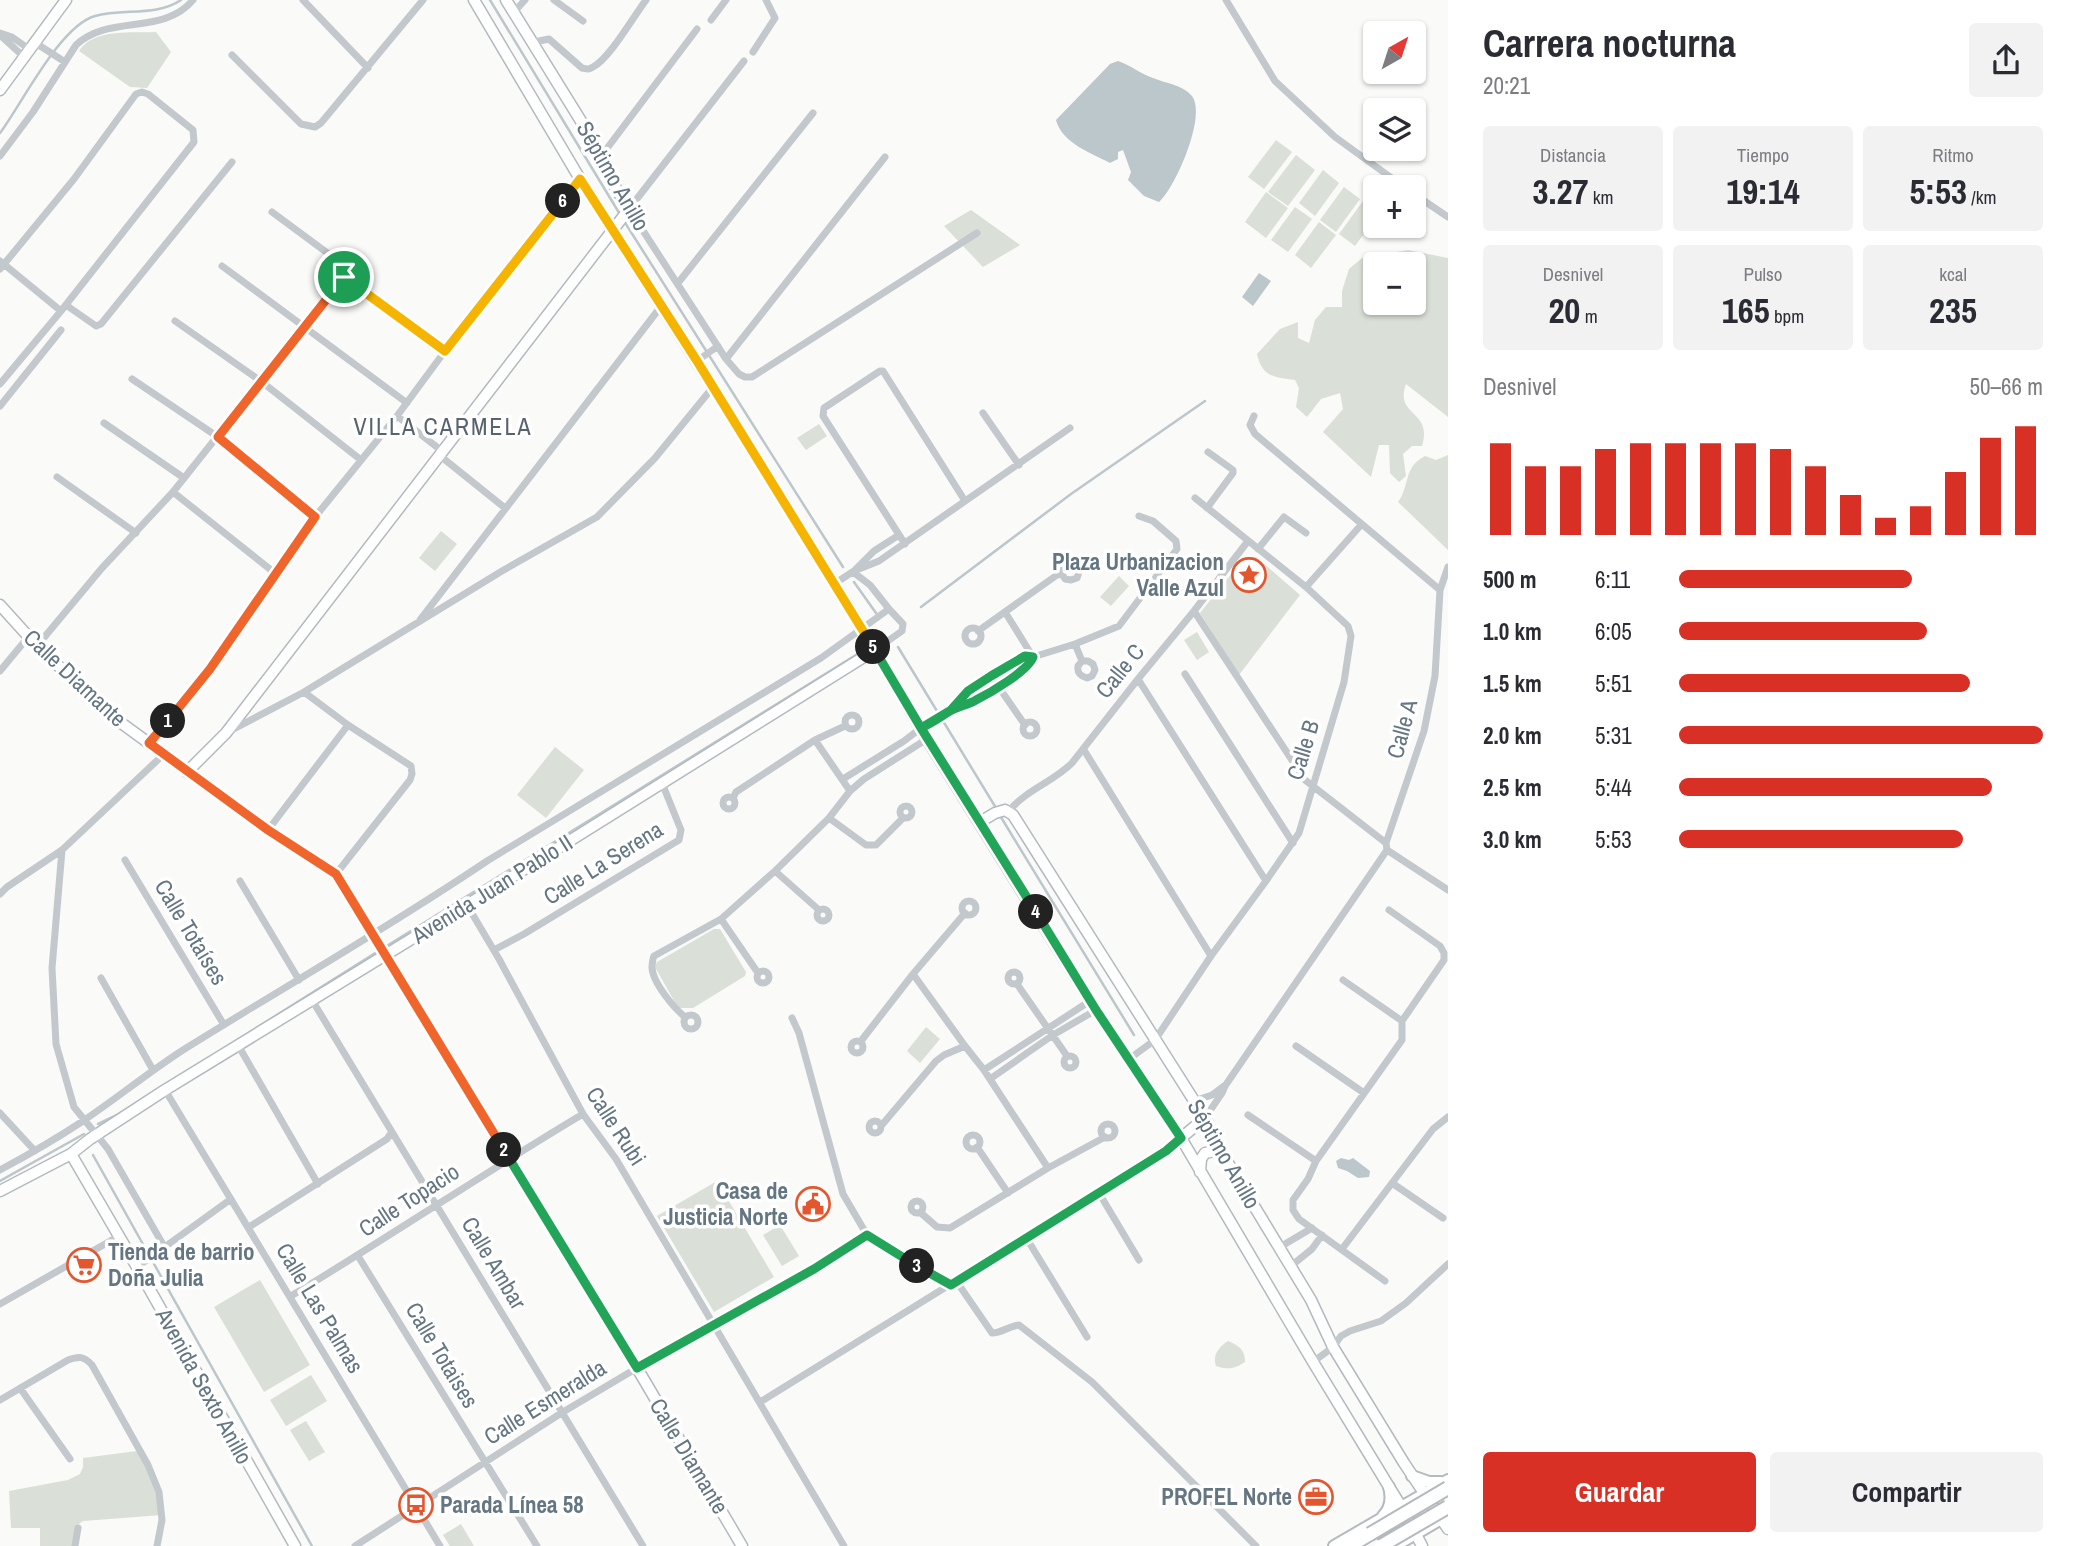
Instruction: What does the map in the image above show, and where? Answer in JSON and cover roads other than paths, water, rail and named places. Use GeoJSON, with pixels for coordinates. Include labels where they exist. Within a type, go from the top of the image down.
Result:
{"type":"FeatureCollection","features":[{"type":"Feature","properties":{"kind":"highway"},"geometry":{"type":"LineString","coordinates":[[1350,1546],[1440,1486]]}},
{"type":"Feature","properties":{"kind":"highway"},"geometry":{"type":"LineString","coordinates":[[1381,1546],[1447,1516]]}},
{"type":"Feature","properties":{"kind":"main road"},"geometry":{"type":"LineString","coordinates":[[1412,1476],[1440,1486]]}},
{"type":"Feature","properties":{"kind":"main road"},"geometry":{"type":"LineString","coordinates":[[1334,1546],[1440,1486]]}},
{"type":"Feature","properties":{"kind":"main road"},"geometry":{"type":"LineString","coordinates":[[1405,1542],[1447,1516],[1434,1502],[1440,1486]]}},
{"type":"Feature","properties":{"kind":"main road"},"geometry":{"type":"LineString","coordinates":[[1385,1516],[1391,1501],[1389,1487]]}},
{"type":"Feature","properties":{"kind":"main road"},"geometry":{"type":"LineString","coordinates":[[1385,1516],[1398,1515],[1404,1518],[1408,1525],[1405,1542]]}},
{"type":"Feature","properties":{"kind":"street"},"geometry":{"type":"LineString","coordinates":[[0,156],[14,139],[63,61],[83,37],[167,19],[193,0]]}},
{"type":"Feature","properties":{"kind":"street"},"geometry":{"type":"LineString","coordinates":[[303,0],[368,68]]}},
{"type":"Feature","properties":{"kind":"street"},"geometry":{"type":"LineString","coordinates":[[232,55],[301,124],[314,127],[321,123],[423,0]]}},
{"type":"Feature","properties":{"kind":"street","name":"Séptimo Anillo"},"geometry":{"type":"LineString","coordinates":[[474,0],[580,179],[621,219],[678,284],[726,359],[744,377],[752,377],[978,233]]}},
{"type":"Feature","properties":{"kind":"street","name":"Séptimo Anillo"},"geometry":{"type":"LineString","coordinates":[[506,0],[602,155],[621,219],[662,305],[704,357],[713,387],[927,739],[1093,1005],[1181,1138],[1401,1507],[1405,1542],[1422,1546]]}},
{"type":"Feature","properties":{"kind":"street"},"geometry":{"type":"LineString","coordinates":[[514,12],[525,0]]}},
{"type":"Feature","properties":{"kind":"street"},"geometry":{"type":"LineString","coordinates":[[554,0],[583,21]]}},
{"type":"Feature","properties":{"kind":"street"},"geometry":{"type":"LineString","coordinates":[[534,42],[549,39],[582,68],[593,67],[608,53],[646,0]]}},
{"type":"Feature","properties":{"kind":"street"},"geometry":{"type":"LineString","coordinates":[[711,20],[726,0]]}},
{"type":"Feature","properties":{"kind":"street"},"geometry":{"type":"LineString","coordinates":[[753,52],[775,18],[766,0]]}},
{"type":"Feature","properties":{"kind":"street"},"geometry":{"type":"LineString","coordinates":[[1226,0],[1275,81],[1335,136],[1388,175]]}},
{"type":"Feature","properties":{"kind":"street"},"geometry":{"type":"LineString","coordinates":[[0,90],[64,1]]}},
{"type":"Feature","properties":{"kind":"street"},"geometry":{"type":"LineString","coordinates":[[602,155],[697,29]]}},
{"type":"Feature","properties":{"kind":"street"},"geometry":{"type":"LineString","coordinates":[[0,34],[63,61]]}},
{"type":"Feature","properties":{"kind":"street"},"geometry":{"type":"LineString","coordinates":[[187,772],[226,733],[744,61]]}},
{"type":"Feature","properties":{"kind":"street"},"geometry":{"type":"LineString","coordinates":[[0,384],[63,308],[194,142],[193,130],[148,94],[136,94],[74,179],[1,265],[63,308],[91,324],[101,324],[232,162]]}},
{"type":"Feature","properties":{"kind":"street"},"geometry":{"type":"LineString","coordinates":[[678,284],[813,113]]}},
{"type":"Feature","properties":{"kind":"street"},"geometry":{"type":"LineString","coordinates":[[726,359],[885,157]]}},
{"type":"Feature","properties":{"kind":"street"},"geometry":{"type":"LineString","coordinates":[[149,743],[210,669],[315,517],[397,416],[580,179]]}},
{"type":"Feature","properties":{"kind":"street"},"geometry":{"type":"LineString","coordinates":[[1426,202],[1448,218]]}},
{"type":"Feature","properties":{"kind":"street"},"geometry":{"type":"LineString","coordinates":[[37,646],[102,568],[173,492],[347,272],[345,266],[272,212]]}},
{"type":"Feature","properties":{"kind":"street"},"geometry":{"type":"LineString","coordinates":[[222,267],[407,403]]}},
{"type":"Feature","properties":{"kind":"street"},"geometry":{"type":"LineString","coordinates":[[344,277],[445,351]]}},
{"type":"Feature","properties":{"kind":"street"},"geometry":{"type":"LineString","coordinates":[[418,623],[662,305]]}},
{"type":"Feature","properties":{"kind":"street"},"geometry":{"type":"LineString","coordinates":[[175,321],[262,382],[361,460]]}},
{"type":"Feature","properties":{"kind":"street"},"geometry":{"type":"LineString","coordinates":[[0,405],[61,330]]}},
{"type":"Feature","properties":{"kind":"street"},"geometry":{"type":"LineString","coordinates":[[704,357],[718,346]]}},
{"type":"Feature","properties":{"kind":"street"},"geometry":{"type":"LineString","coordinates":[[905,544],[822,413],[824,408],[880,371],[886,373],[965,501]]}},
{"type":"Feature","properties":{"kind":"street"},"geometry":{"type":"LineString","coordinates":[[132,379],[218,437],[315,517]]}},
{"type":"Feature","properties":{"kind":"street"},"geometry":{"type":"LineString","coordinates":[[226,733],[304,692],[502,571],[597,517],[655,458],[713,387]]}},
{"type":"Feature","properties":{"kind":"street"},"geometry":{"type":"LineString","coordinates":[[983,413],[1018,465]]}},
{"type":"Feature","properties":{"kind":"street"},"geometry":{"type":"LineString","coordinates":[[397,416],[505,508]]}},
{"type":"Feature","properties":{"kind":"street"},"geometry":{"type":"LineString","coordinates":[[1254,416],[1250,425],[1252,431],[1440,590]]}},
{"type":"Feature","properties":{"kind":"street"},"geometry":{"type":"LineString","coordinates":[[104,423],[184,478]]}},
{"type":"Feature","properties":{"kind":"street"},"geometry":{"type":"LineString","coordinates":[[853,571],[873,565],[905,544],[1070,428]]}},
{"type":"Feature","properties":{"kind":"street"},"geometry":{"type":"LineString","coordinates":[[1207,508],[1233,473],[1233,470],[1208,452]]}},
{"type":"Feature","properties":{"kind":"street"},"geometry":{"type":"LineString","coordinates":[[57,477],[136,533]]}},
{"type":"Feature","properties":{"kind":"street"},"geometry":{"type":"LineString","coordinates":[[173,492],[276,574]]}},
{"type":"Feature","properties":{"kind":"street","name":"Calle B"},"geometry":{"type":"LineString","coordinates":[[1155,1040],[1299,833],[1344,682],[1351,636],[1348,626],[1307,587],[1195,498]]}},
{"type":"Feature","properties":{"kind":"street"},"geometry":{"type":"LineString","coordinates":[[843,779],[937,720],[968,691],[1025,656],[1033,657],[1119,626],[1177,550],[1176,541],[1153,521],[1139,516]]}},
{"type":"Feature","properties":{"kind":"street"},"geometry":{"type":"LineString","coordinates":[[1258,549],[1284,517],[1306,533]]}},
{"type":"Feature","properties":{"kind":"street"},"geometry":{"type":"LineString","coordinates":[[1307,587],[1361,525]]}},
{"type":"Feature","properties":{"kind":"street"},"geometry":{"type":"LineString","coordinates":[[834,584],[874,551],[899,535]]}},
{"type":"Feature","properties":{"kind":"street","name":"Calle C"},"geometry":{"type":"LineString","coordinates":[[1003,812],[1066,770],[1248,541]]}},
{"type":"Feature","properties":{"kind":"street","name":"Calle A"},"geometry":{"type":"LineString","coordinates":[[1205,1118],[1386,847],[1427,721],[1435,676],[1440,590],[1448,567]]}},
{"type":"Feature","properties":{"kind":"street"},"geometry":{"type":"LineString","coordinates":[[853,571],[870,585],[903,627],[902,631],[875,650]]}},
{"type":"Feature","properties":{"kind":"street"},"geometry":{"type":"LineString","coordinates":[[978,631],[1056,575],[1062,574]]}},
{"type":"Feature","properties":{"kind":"street","name":"Calle Diamante"},"geometry":{"type":"LineString","coordinates":[[0,605],[37,646],[94,701],[268,830],[336,874],[637,1368],[742,1546]]}},
{"type":"Feature","properties":{"kind":"street"},"geometry":{"type":"LineString","coordinates":[[0,1170],[83,1121],[153,1070],[224,1025],[821,658],[889,609]]}},
{"type":"Feature","properties":{"kind":"street"},"geometry":{"type":"LineString","coordinates":[[1194,611],[1300,773],[1386,847],[1448,890]]}},
{"type":"Feature","properties":{"kind":"street"},"geometry":{"type":"LineString","coordinates":[[1005,612],[1033,657]]}},
{"type":"Feature","properties":{"kind":"street"},"geometry":{"type":"LineString","coordinates":[[0,671],[29,635]]}},
{"type":"Feature","properties":{"kind":"street"},"geometry":{"type":"LineString","coordinates":[[1075,643],[1082,661]]}},
{"type":"Feature","properties":{"kind":"street","name":"Avenida Juan Pablo II"},"geometry":{"type":"LineString","coordinates":[[0,1191],[71,1154],[165,1090],[312,1000],[383,949],[467,905],[875,650]]}},
{"type":"Feature","properties":{"kind":"street"},"geometry":{"type":"LineString","coordinates":[[949,711],[976,701],[998,687],[1030,664],[1033,657]]}},
{"type":"Feature","properties":{"kind":"street"},"geometry":{"type":"LineString","coordinates":[[1185,674],[1293,843]]}},
{"type":"Feature","properties":{"kind":"street"},"geometry":{"type":"LineString","coordinates":[[991,676],[1025,725]]}},
{"type":"Feature","properties":{"kind":"street"},"geometry":{"type":"LineString","coordinates":[[1138,679],[1266,881]]}},
{"type":"Feature","properties":{"kind":"street"},"geometry":{"type":"LineString","coordinates":[[304,692],[411,766],[410,780],[336,874]]}},
{"type":"Feature","properties":{"kind":"street"},"geometry":{"type":"LineString","coordinates":[[268,830],[348,724]]}},
{"type":"Feature","properties":{"kind":"street"},"geometry":{"type":"LineString","coordinates":[[733,798],[736,793],[815,740],[845,726]]}},
{"type":"Feature","properties":{"kind":"street"},"geometry":{"type":"LineString","coordinates":[[685,1017],[670,1003],[654,975],[654,956],[721,919],[775,871],[867,776],[927,739]]}},
{"type":"Feature","properties":{"kind":"street"},"geometry":{"type":"LineString","coordinates":[[815,740],[850,791]]}},
{"type":"Feature","properties":{"kind":"street"},"geometry":{"type":"LineString","coordinates":[[1084,750],[1211,956]]}},
{"type":"Feature","properties":{"kind":"street"},"geometry":{"type":"LineString","coordinates":[[0,894],[62,850],[164,754]]}},
{"type":"Feature","properties":{"kind":"street","name":"Calle La Serena"},"geometry":{"type":"LineString","coordinates":[[494,950],[679,840],[681,830],[662,783]]}},
{"type":"Feature","properties":{"kind":"street"},"geometry":{"type":"LineString","coordinates":[[980,822],[1003,812]]}},
{"type":"Feature","properties":{"kind":"street","name":"Séptimo Anillo"},"geometry":{"type":"LineString","coordinates":[[1003,812],[1019,825],[1205,1118],[1225,1158],[1311,1300],[1333,1347],[1412,1476],[1440,1486]]}},
{"type":"Feature","properties":{"kind":"street"},"geometry":{"type":"LineString","coordinates":[[829,818],[866,845],[872,846],[903,818]]}},
{"type":"Feature","properties":{"kind":"street"},"geometry":{"type":"LineString","coordinates":[[62,850],[52,968],[56,1044],[74,1107],[108,1149],[165,1248]]}},
{"type":"Feature","properties":{"kind":"street","name":"Calle Totaíses"},"geometry":{"type":"LineString","coordinates":[[125,860],[224,1025]]}},
{"type":"Feature","properties":{"kind":"street"},"geometry":{"type":"LineString","coordinates":[[775,871],[819,910]]}},
{"type":"Feature","properties":{"kind":"street"},"geometry":{"type":"LineString","coordinates":[[0,881],[7,887]]}},
{"type":"Feature","properties":{"kind":"street"},"geometry":{"type":"LineString","coordinates":[[240,881],[299,980]]}},
{"type":"Feature","properties":{"kind":"street","name":"Calle Rubi"},"geometry":{"type":"LineString","coordinates":[[467,905],[583,1114],[616,1158],[844,1546]]}},
{"type":"Feature","properties":{"kind":"street"},"geometry":{"type":"LineString","coordinates":[[1385,1281],[1295,1215],[1292,1205],[1316,1161],[1402,1040],[1402,1021],[1444,960],[1440,946],[1390,910]]}},
{"type":"Feature","properties":{"kind":"street"},"geometry":{"type":"LineString","coordinates":[[861,1041],[965,913]]}},
{"type":"Feature","properties":{"kind":"street"},"geometry":{"type":"LineString","coordinates":[[721,919],[758,973]]}},
{"type":"Feature","properties":{"kind":"street"},"geometry":{"type":"LineString","coordinates":[[913,974],[984,1070],[1048,1168]]}},
{"type":"Feature","properties":{"kind":"street"},"geometry":{"type":"LineString","coordinates":[[101,978],[153,1070]]}},
{"type":"Feature","properties":{"kind":"street"},"geometry":{"type":"LineString","coordinates":[[1343,981],[1402,1021]]}},
{"type":"Feature","properties":{"kind":"street"},"geometry":{"type":"LineString","coordinates":[[1017,984],[1067,1056]]}},
{"type":"Feature","properties":{"kind":"street","name":"Calle Ambar"},"geometry":{"type":"LineString","coordinates":[[312,1000],[643,1546]]}},
{"type":"Feature","properties":{"kind":"street"},"geometry":{"type":"LineString","coordinates":[[984,1070],[1047,1027],[1093,1005]]}},
{"type":"Feature","properties":{"kind":"street"},"geometry":{"type":"LineString","coordinates":[[990,1079],[1093,1005]]}},
{"type":"Feature","properties":{"kind":"street"},"geometry":{"type":"LineString","coordinates":[[792,1018],[799,1033],[843,1194],[867,1235],[951,1285],[959,1285],[992,1333],[1018,1325],[1092,1382],[1256,1546]]}},
{"type":"Feature","properties":{"kind":"street"},"geometry":{"type":"LineString","coordinates":[[1129,1059],[1155,1040]]}},
{"type":"Feature","properties":{"kind":"street"},"geometry":{"type":"LineString","coordinates":[[239,1045],[318,1184]]}},
{"type":"Feature","properties":{"kind":"street"},"geometry":{"type":"LineString","coordinates":[[881,1126],[936,1061],[964,1046]]}},
{"type":"Feature","properties":{"kind":"street"},"geometry":{"type":"LineString","coordinates":[[1296,1046],[1364,1093]]}},
{"type":"Feature","properties":{"kind":"street"},"geometry":{"type":"LineString","coordinates":[[1194,1101],[1212,1095],[1225,1086]]}},
{"type":"Feature","properties":{"kind":"street","name":"Calle Las Palmas"},"geometry":{"type":"LineString","coordinates":[[165,1090],[440,1546]]}},
{"type":"Feature","properties":{"kind":"street"},"geometry":{"type":"LineString","coordinates":[[0,1113],[35,1151]]}},
{"type":"Feature","properties":{"kind":"street","name":"Calle Topacio"},"geometry":{"type":"LineString","coordinates":[[290,1296],[583,1114]]}},
{"type":"Feature","properties":{"kind":"street"},"geometry":{"type":"LineString","coordinates":[[1248,1115],[1316,1161]]}},
{"type":"Feature","properties":{"kind":"street"},"geometry":{"type":"LineString","coordinates":[[1342,1248],[1433,1129],[1448,1117]]}},
{"type":"Feature","properties":{"kind":"street"},"geometry":{"type":"LineString","coordinates":[[760,1402],[1166,1151],[1205,1118]]}},
{"type":"Feature","properties":{"kind":"street"},"geometry":{"type":"LineString","coordinates":[[249,1227],[387,1139],[391,1133]]}},
{"type":"Feature","properties":{"kind":"street"},"geometry":{"type":"LineString","coordinates":[[920,1213],[937,1227],[950,1228],[1105,1136]]}},
{"type":"Feature","properties":{"kind":"street"},"geometry":{"type":"LineString","coordinates":[[977,1147],[1008,1193]]}},
{"type":"Feature","properties":{"kind":"street"},"geometry":{"type":"LineString","coordinates":[[1200,1171],[1201,1159],[1208,1151],[1215,1151],[1225,1158]]}},
{"type":"Feature","properties":{"kind":"street","name":"Avenida Sexto Anillo"},"geometry":{"type":"LineString","coordinates":[[71,1154],[119,1236],[141,1264],[295,1546]]}},
{"type":"Feature","properties":{"kind":"street"},"geometry":{"type":"LineString","coordinates":[[1392,1183],[1443,1218]]}},
{"type":"Feature","properties":{"kind":"street"},"geometry":{"type":"LineString","coordinates":[[1099,1193],[1139,1260]]}},
{"type":"Feature","properties":{"kind":"street"},"geometry":{"type":"LineString","coordinates":[[141,1264],[231,1199]]}},
{"type":"Feature","properties":{"kind":"street"},"geometry":{"type":"LineString","coordinates":[[1280,1247],[1312,1228]]}},
{"type":"Feature","properties":{"kind":"street","name":"Calle Esmeralda"},"geometry":{"type":"LineString","coordinates":[[355,1546],[563,1412],[814,1269],[867,1235]]}},
{"type":"Feature","properties":{"kind":"street"},"geometry":{"type":"LineString","coordinates":[[1291,1266],[1312,1249],[1322,1235]]}},
{"type":"Feature","properties":{"kind":"street"},"geometry":{"type":"LineString","coordinates":[[0,1304],[119,1236]]}},
{"type":"Feature","properties":{"kind":"street"},"geometry":{"type":"LineString","coordinates":[[1027,1238],[1087,1337]]}},
{"type":"Feature","properties":{"kind":"street","name":"Calle Totaises"},"geometry":{"type":"LineString","coordinates":[[358,1256],[537,1546]]}},
{"type":"Feature","properties":{"kind":"street"},"geometry":{"type":"LineString","coordinates":[[1313,1362],[1333,1347],[1341,1336],[1381,1321],[1406,1303],[1448,1264]]}},
{"type":"Feature","properties":{"kind":"street"},"geometry":{"type":"LineString","coordinates":[[0,1400],[77,1356],[85,1358],[92,1365],[148,1465],[159,1492],[162,1520],[157,1546]]}},
{"type":"Feature","properties":{"kind":"street"},"geometry":{"type":"LineString","coordinates":[[20,1388],[70,1459]]}},
{"type":"Feature","properties":{"kind":"street"},"geometry":{"type":"LineString","coordinates":[[75,1546],[78,1528]]}},
{"type":"Feature","properties":{"kind":"waterway"},"geometry":{"type":"LineString","coordinates":[[0,133],[56,49],[82,23],[106,14],[161,9],[181,0]]}},
{"type":"Feature","properties":{"kind":"waterway"},"geometry":{"type":"LineString","coordinates":[[490,0],[621,216]]}},
{"type":"Feature","properties":{"kind":"waterway"},"geometry":{"type":"LineString","coordinates":[[624,221],[843,567]]}},
{"type":"Feature","properties":{"kind":"waterway"},"geometry":{"type":"LineString","coordinates":[[921,607],[1071,494],[1205,401]]}},
{"type":"Feature","properties":{"kind":"waterway"},"geometry":{"type":"LineString","coordinates":[[854,582],[876,613]]}},
{"type":"Feature","properties":{"kind":"waterway"},"geometry":{"type":"LineString","coordinates":[[898,647],[996,808]]}},
{"type":"Feature","properties":{"kind":"waterway"},"geometry":{"type":"LineString","coordinates":[[385,947],[864,650]]}},
{"type":"Feature","properties":{"kind":"waterway"},"geometry":{"type":"LineString","coordinates":[[999,814],[1134,1035]]}},
{"type":"Feature","properties":{"kind":"waterway"},"geometry":{"type":"LineString","coordinates":[[196,1066],[380,950]]}},
{"type":"Feature","properties":{"kind":"waterway"},"geometry":{"type":"LineString","coordinates":[[98,1124],[145,1097]]}},
{"type":"Feature","properties":{"kind":"waterway"},"geometry":{"type":"LineString","coordinates":[[0,1181],[84,1134]]}},
{"type":"Feature","properties":{"kind":"waterway"},"geometry":{"type":"LineString","coordinates":[[93,1155],[312,1546]]}},
{"type":"Feature","properties":{"kind":"place","name":"Plaza Urbanizacion Valle Azul"},"geometry":{"type":"Point","coordinates":[1249,575]}},
{"type":"Feature","properties":{"kind":"place","name":"Casa de Justicia Norte"},"geometry":{"type":"Point","coordinates":[813,1204]}},
{"type":"Feature","properties":{"kind":"place","name":"Tienda de barrio Doña Julia"},"geometry":{"type":"Point","coordinates":[84,1265]}},
{"type":"Feature","properties":{"kind":"place","name":"PROFEL Norte"},"geometry":{"type":"Point","coordinates":[1316,1497]}},
{"type":"Feature","properties":{"kind":"place","name":"Parada Línea 58"},"geometry":{"type":"Point","coordinates":[416,1505]}},
{"type":"Feature","properties":{"kind":"district","name":"VILLA CARMELA"},"geometry":{"type":"Point","coordinates":[443,427]}}]}
